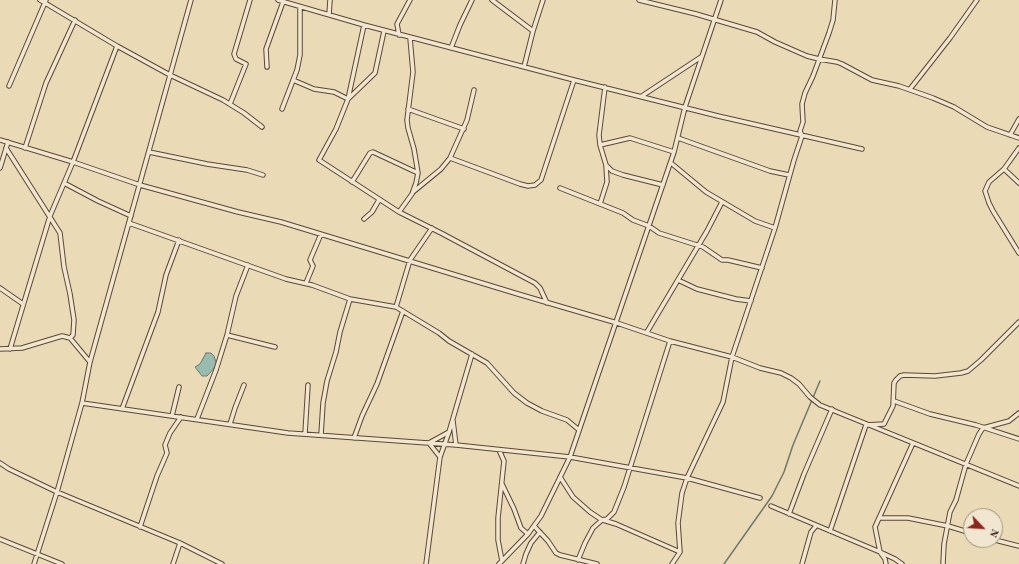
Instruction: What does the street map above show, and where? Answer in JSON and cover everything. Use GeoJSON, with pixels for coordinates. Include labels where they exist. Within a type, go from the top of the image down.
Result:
{"type":"FeatureCollection","features":[{"type":"Feature","properties":{"kind":"street"},"geometry":{"type":"LineString","coordinates":[[40,0],[45,1],[117,46],[230,104],[262,128]]}},
{"type":"Feature","properties":{"kind":"street"},"geometry":{"type":"LineString","coordinates":[[34,564],[82,403],[90,362],[191,0]]}},
{"type":"Feature","properties":{"kind":"street"},"geometry":{"type":"LineString","coordinates":[[230,104],[245,67],[245,62],[238,61],[234,54],[250,0]]}},
{"type":"Feature","properties":{"kind":"street"},"geometry":{"type":"LineString","coordinates":[[278,0],[283,2],[294,2],[300,6],[364,26],[574,80],[802,136],[862,149]]}},
{"type":"Feature","properties":{"kind":"street"},"geometry":{"type":"LineString","coordinates":[[329,15],[330,0]]}},
{"type":"Feature","properties":{"kind":"street"},"geometry":{"type":"LineString","coordinates":[[398,35],[397,24],[410,0]]}},
{"type":"Feature","properties":{"kind":"street"},"geometry":{"type":"LineString","coordinates":[[451,48],[472,0]]}},
{"type":"Feature","properties":{"kind":"street"},"geometry":{"type":"LineString","coordinates":[[492,0],[533,31]]}},
{"type":"Feature","properties":{"kind":"street"},"geometry":{"type":"LineString","coordinates":[[524,67],[543,0]]}},
{"type":"Feature","properties":{"kind":"street"},"geometry":{"type":"LineString","coordinates":[[639,0],[655,2],[757,32],[794,51],[819,60],[837,62],[872,80],[910,89],[954,107],[986,126],[1019,138]]}},
{"type":"Feature","properties":{"kind":"street"},"geometry":{"type":"LineString","coordinates":[[501,563],[528,534],[541,516],[570,458],[650,226],[674,152],[685,107],[721,0]]}},
{"type":"Feature","properties":{"kind":"street"},"geometry":{"type":"LineString","coordinates":[[672,564],[680,552],[678,523],[682,493],[687,478],[723,402],[732,357],[775,228],[789,175],[802,136],[800,131],[803,122],[802,104],[833,20],[835,0]]}},
{"type":"Feature","properties":{"kind":"street"},"geometry":{"type":"LineString","coordinates":[[910,89],[950,38],[977,0]]}},
{"type":"Feature","properties":{"kind":"street"},"geometry":{"type":"LineString","coordinates":[[9,86],[45,1]]}},
{"type":"Feature","properties":{"kind":"street"},"geometry":{"type":"LineString","coordinates":[[267,67],[266,49],[283,2]]}},
{"type":"Feature","properties":{"kind":"street"},"geometry":{"type":"LineString","coordinates":[[282,109],[297,70],[300,55],[300,6]]}},
{"type":"Feature","properties":{"kind":"street"},"geometry":{"type":"LineString","coordinates":[[25,148],[46,83],[76,20]]}},
{"type":"Feature","properties":{"kind":"street"},"geometry":{"type":"LineString","coordinates":[[364,26],[348,99],[336,129],[319,160],[399,212],[535,283],[540,288],[548,303]]}},
{"type":"Feature","properties":{"kind":"street"},"geometry":{"type":"LineString","coordinates":[[348,99],[375,74],[384,31]]}},
{"type":"Feature","properties":{"kind":"street"},"geometry":{"type":"LineString","coordinates":[[410,38],[414,72],[408,109],[408,128],[414,149],[418,174],[412,194]]}},
{"type":"Feature","properties":{"kind":"street"},"geometry":{"type":"LineString","coordinates":[[10,350],[22,304],[50,216],[73,162],[117,46]]}},
{"type":"Feature","properties":{"kind":"street"},"geometry":{"type":"LineString","coordinates":[[642,96],[702,56]]}},
{"type":"Feature","properties":{"kind":"street"},"geometry":{"type":"LineString","coordinates":[[293,80],[314,88],[334,92],[348,99]]}},
{"type":"Feature","properties":{"kind":"street"},"geometry":{"type":"LineString","coordinates":[[450,158],[520,184],[528,186],[535,185],[541,180],[574,80]]}},
{"type":"Feature","properties":{"kind":"street"},"geometry":{"type":"LineString","coordinates":[[600,204],[607,182],[605,172],[606,165],[600,145],[600,124],[605,87]]}},
{"type":"Feature","properties":{"kind":"street"},"geometry":{"type":"LineString","coordinates":[[399,212],[412,194],[441,169],[450,158],[464,129],[470,112],[474,90]]}},
{"type":"Feature","properties":{"kind":"street"},"geometry":{"type":"LineString","coordinates":[[408,109],[464,129]]}},
{"type":"Feature","properties":{"kind":"street"},"geometry":{"type":"LineString","coordinates":[[1010,135],[1019,120]]}},
{"type":"Feature","properties":{"kind":"street"},"geometry":{"type":"LineString","coordinates":[[600,145],[630,138],[674,152]]}},
{"type":"Feature","properties":{"kind":"street"},"geometry":{"type":"LineString","coordinates":[[678,138],[770,171],[789,175]]}},
{"type":"Feature","properties":{"kind":"street"},"geometry":{"type":"LineString","coordinates":[[0,140],[73,162],[140,185],[238,212],[281,222],[647,332],[670,341],[732,357],[791,378],[799,384],[814,401],[866,425],[1019,486]]}},
{"type":"Feature","properties":{"kind":"street"},"geometry":{"type":"LineString","coordinates":[[0,168],[8,142]]}},
{"type":"Feature","properties":{"kind":"street"},"geometry":{"type":"LineString","coordinates":[[6,148],[60,232],[64,267],[73,308],[74,330],[73,335],[70,338]]}},
{"type":"Feature","properties":{"kind":"street"},"geometry":{"type":"LineString","coordinates":[[1019,148],[1004,168],[989,182],[985,191],[993,212],[1019,253]]}},
{"type":"Feature","properties":{"kind":"street"},"geometry":{"type":"LineString","coordinates":[[149,152],[207,164],[247,170],[263,175]]}},
{"type":"Feature","properties":{"kind":"street"},"geometry":{"type":"LineString","coordinates":[[352,182],[372,152],[418,174]]}},
{"type":"Feature","properties":{"kind":"street"},"geometry":{"type":"LineString","coordinates":[[671,162],[696,184],[722,202],[755,221],[775,228]]}},
{"type":"Feature","properties":{"kind":"street"},"geometry":{"type":"LineString","coordinates":[[606,165],[612,171]]}},
{"type":"Feature","properties":{"kind":"street"},"geometry":{"type":"LineString","coordinates":[[1004,168],[1019,183]]}},
{"type":"Feature","properties":{"kind":"street"},"geometry":{"type":"LineString","coordinates":[[605,172],[612,171],[663,185]]}},
{"type":"Feature","properties":{"kind":"street"},"geometry":{"type":"LineString","coordinates":[[64,183],[131,216]]}},
{"type":"Feature","properties":{"kind":"street"},"geometry":{"type":"LineString","coordinates":[[560,188],[623,213],[633,220],[650,226],[659,232],[698,246],[722,260],[762,268]]}},
{"type":"Feature","properties":{"kind":"street"},"geometry":{"type":"LineString","coordinates":[[364,219],[372,212],[379,200]]}},
{"type":"Feature","properties":{"kind":"street"},"geometry":{"type":"LineString","coordinates":[[647,332],[722,202]]}},
{"type":"Feature","properties":{"kind":"street"},"geometry":{"type":"LineString","coordinates":[[129,223],[286,279],[306,283],[350,299],[396,306],[488,364],[520,398],[542,411],[567,420],[579,430]]}},
{"type":"Feature","properties":{"kind":"street"},"geometry":{"type":"LineString","coordinates":[[396,306],[410,260],[432,228]]}},
{"type":"Feature","properties":{"kind":"street"},"geometry":{"type":"LineString","coordinates":[[306,283],[313,266],[310,260],[321,234]]}},
{"type":"Feature","properties":{"kind":"street"},"geometry":{"type":"LineString","coordinates":[[122,408],[156,318],[166,274],[179,240]]}},
{"type":"Feature","properties":{"kind":"street"},"geometry":{"type":"LineString","coordinates":[[197,419],[216,370],[227,335],[236,296],[248,265]]}},
{"type":"Feature","properties":{"kind":"street"},"geometry":{"type":"LineString","coordinates":[[678,280],[697,289],[736,299],[751,301]]}},
{"type":"Feature","properties":{"kind":"street"},"geometry":{"type":"LineString","coordinates":[[0,288],[22,304]]}},
{"type":"Feature","properties":{"kind":"street"},"geometry":{"type":"LineString","coordinates":[[320,435],[327,381],[350,299]]}},
{"type":"Feature","properties":{"kind":"street"},"geometry":{"type":"LineString","coordinates":[[354,438],[362,416],[378,384],[403,311]]}},
{"type":"Feature","properties":{"kind":"street"},"geometry":{"type":"LineString","coordinates":[[866,425],[884,424],[894,401],[894,383],[900,376],[904,374],[935,376],[968,371],[1019,322]]}},
{"type":"Feature","properties":{"kind":"street"},"geometry":{"type":"LineString","coordinates":[[227,335],[275,347]]}},
{"type":"Feature","properties":{"kind":"street"},"geometry":{"type":"LineString","coordinates":[[0,349],[10,350],[22,348],[59,336],[68,337],[90,362]]}},
{"type":"Feature","properties":{"kind":"street"},"geometry":{"type":"LineString","coordinates":[[578,560],[584,543],[593,528],[602,520],[607,519],[614,512],[630,469],[670,341]]}},
{"type":"Feature","properties":{"kind":"street"},"geometry":{"type":"LineString","coordinates":[[426,564],[440,457],[445,445],[472,354]]}},
{"type":"Feature","properties":{"kind":"street"},"geometry":{"type":"LineString","coordinates":[[230,424],[244,385]]}},
{"type":"Feature","properties":{"kind":"street"},"geometry":{"type":"LineString","coordinates":[[306,434],[308,385]]}},
{"type":"Feature","properties":{"kind":"street"},"geometry":{"type":"LineString","coordinates":[[172,416],[179,387]]}},
{"type":"Feature","properties":{"kind":"street"},"geometry":{"type":"LineString","coordinates":[[894,401],[930,414],[976,425],[1019,439]]}},
{"type":"Feature","properties":{"kind":"street"},"geometry":{"type":"LineString","coordinates":[[82,403],[306,434],[456,445],[570,458],[687,478],[760,498]]}},
{"type":"Feature","properties":{"kind":"street"},"geometry":{"type":"LineString","coordinates":[[789,514],[804,474],[832,409]]}},
{"type":"Feature","properties":{"kind":"street"},"geometry":{"type":"LineString","coordinates":[[982,428],[1009,421],[1019,413]]}},
{"type":"Feature","properties":{"kind":"street"},"geometry":{"type":"LineString","coordinates":[[140,527],[157,476],[167,452],[165,445],[170,433],[181,417]]}},
{"type":"Feature","properties":{"kind":"street"},"geometry":{"type":"LineString","coordinates":[[453,418],[456,445]]}},
{"type":"Feature","properties":{"kind":"street"},"geometry":{"type":"LineString","coordinates":[[830,531],[866,425]]}},
{"type":"Feature","properties":{"kind":"street"},"geometry":{"type":"LineString","coordinates":[[943,564],[944,544],[950,512],[956,500],[966,464],[982,428]]}},
{"type":"Feature","properties":{"kind":"street"},"geometry":{"type":"LineString","coordinates":[[357,431],[361,439]]}},
{"type":"Feature","properties":{"kind":"street"},"geometry":{"type":"LineString","coordinates":[[429,443],[449,432]]}},
{"type":"Feature","properties":{"kind":"street"},"geometry":{"type":"LineString","coordinates":[[429,443],[440,457]]}},
{"type":"Feature","properties":{"kind":"street"},"geometry":{"type":"LineString","coordinates":[[886,564],[885,559],[880,552],[875,526],[913,443]]}},
{"type":"Feature","properties":{"kind":"street"},"geometry":{"type":"LineString","coordinates":[[499,450],[504,461],[498,518],[498,540],[501,563]]}},
{"type":"Feature","properties":{"kind":"street"},"geometry":{"type":"LineString","coordinates":[[0,463],[56,492],[180,543],[222,564]]}},
{"type":"Feature","properties":{"kind":"street"},"geometry":{"type":"LineString","coordinates":[[560,477],[573,497],[602,520],[616,524],[680,552]]}},
{"type":"Feature","properties":{"kind":"street"},"geometry":{"type":"LineString","coordinates":[[1014,484],[1019,482]]}},
{"type":"Feature","properties":{"kind":"street"},"geometry":{"type":"LineString","coordinates":[[502,483],[521,528],[528,534]]}},
{"type":"Feature","properties":{"kind":"street"},"geometry":{"type":"LineString","coordinates":[[771,506],[880,552],[902,564]]}},
{"type":"Feature","properties":{"kind":"street"},"geometry":{"type":"LineString","coordinates":[[879,518],[908,518],[963,531]]}},
{"type":"Feature","properties":{"kind":"street"},"geometry":{"type":"LineString","coordinates":[[534,526],[556,553],[597,564]]}},
{"type":"Feature","properties":{"kind":"street"},"geometry":{"type":"LineString","coordinates":[[802,564],[811,532],[816,526]]}},
{"type":"Feature","properties":{"kind":"street"},"geometry":{"type":"LineString","coordinates":[[523,564],[531,544],[540,532]]}},
{"type":"Feature","properties":{"kind":"street"},"geometry":{"type":"LineString","coordinates":[[0,539],[62,564]]}},
{"type":"Feature","properties":{"kind":"street"},"geometry":{"type":"LineString","coordinates":[[1003,542],[1019,546]]}},
{"type":"Feature","properties":{"kind":"street"},"geometry":{"type":"LineString","coordinates":[[173,564],[180,543]]}},
{"type":"Feature","properties":{"kind":"water"},"geometry":{"type":"Polygon","coordinates":[[[206,353],[211,353],[214,356],[217,365],[207,376],[202,376],[195,367],[200,364],[206,353]]]}},
{"type":"Feature","properties":{"kind":"waterway"},"geometry":{"type":"LineString","coordinates":[[724,564],[772,496],[784,472],[793,445],[820,381]]}}]}
